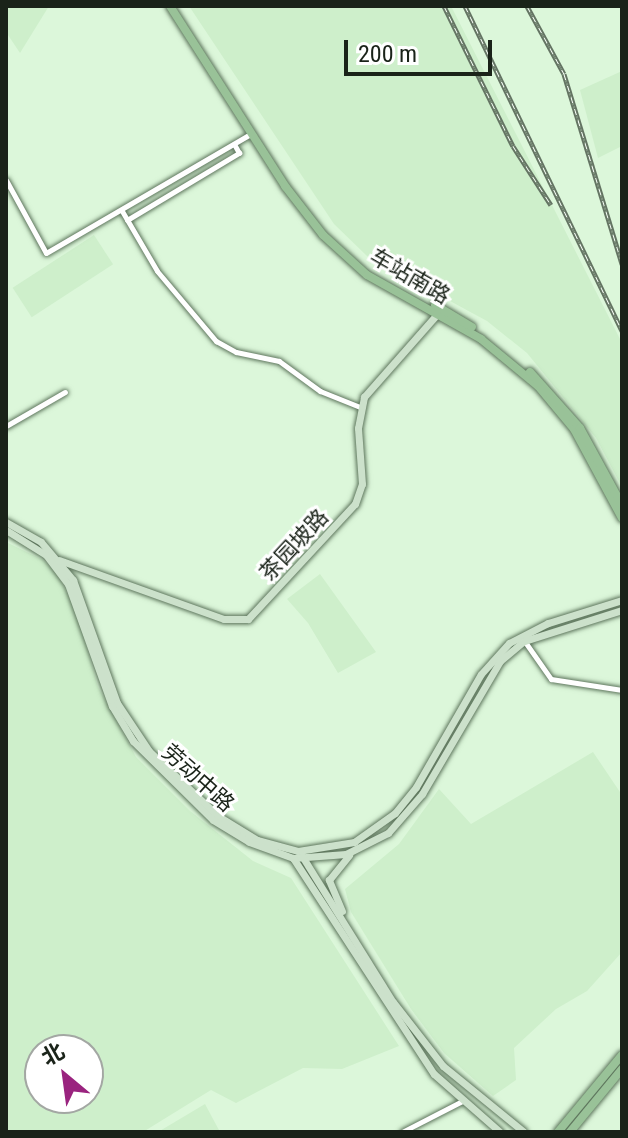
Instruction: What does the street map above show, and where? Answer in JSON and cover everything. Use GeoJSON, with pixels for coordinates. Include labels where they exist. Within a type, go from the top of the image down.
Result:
{"type":"FeatureCollection","features":[{"type":"Feature","properties":{"kind":"main road","name":"车站南路"},"geometry":{"type":"LineString","coordinates":[[173,6],[294,199],[343,255],[387,288],[441,310],[481,339],[548,397],[587,451],[622,518]]}},
{"type":"Feature","properties":{"kind":"main road","name":"车站南路"},"geometry":{"type":"LineString","coordinates":[[173,6],[288,184],[326,231],[361,265],[441,310],[542,382],[580,428],[622,505]]}},
{"type":"Feature","properties":{"kind":"main road"},"geometry":{"type":"LineString","coordinates":[[360,407],[369,387],[441,310]]}},
{"type":"Feature","properties":{"kind":"main road","name":"茶园坡路"},"geometry":{"type":"LineString","coordinates":[[46,555],[224,619],[248,619],[355,504],[362,484],[360,407]]}},
{"type":"Feature","properties":{"kind":"main road","name":"劳动中路"},"geometry":{"type":"LineString","coordinates":[[6,522],[28,532],[59,560],[80,595],[117,703],[138,738],[209,809],[252,837],[287,849],[304,859],[356,850],[388,833],[415,805],[488,677],[522,638],[622,610]]}},
{"type":"Feature","properties":{"kind":"main road","name":"劳动中路"},"geometry":{"type":"LineString","coordinates":[[6,530],[46,555],[76,599],[108,697],[133,741],[213,820],[249,842],[296,854],[354,842],[395,813],[416,787],[481,674],[522,638],[622,600]]}},
{"type":"Feature","properties":{"kind":"main road"},"geometry":{"type":"LineString","coordinates":[[343,921],[329,880],[333,869],[356,850]]}},
{"type":"Feature","properties":{"kind":"main road"},"geometry":{"type":"LineString","coordinates":[[296,854],[399,1025],[434,1074],[500,1132]]}},
{"type":"Feature","properties":{"kind":"main road"},"geometry":{"type":"LineString","coordinates":[[304,859],[393,1002],[443,1066],[524,1132]]}},
{"type":"Feature","properties":{"kind":"main road"},"geometry":{"type":"LineString","coordinates":[[558,1132],[622,1055]]}},
{"type":"Feature","properties":{"kind":"main road"},"geometry":{"type":"LineString","coordinates":[[570,1132],[622,1069]]}},
{"type":"Feature","properties":{"kind":"street"},"geometry":{"type":"LineString","coordinates":[[6,180],[46,253],[252,133]]}},
{"type":"Feature","properties":{"kind":"street"},"geometry":{"type":"LineString","coordinates":[[127,220],[239,153],[234,144]]}},
{"type":"Feature","properties":{"kind":"street"},"geometry":{"type":"LineString","coordinates":[[122,211],[157,271],[216,341],[236,352],[279,361],[320,391],[360,407]]}},
{"type":"Feature","properties":{"kind":"street"},"geometry":{"type":"LineString","coordinates":[[6,426],[65,392]]}},
{"type":"Feature","properties":{"kind":"street"},"geometry":{"type":"LineString","coordinates":[[522,638],[551,679],[622,690]]}},
{"type":"Feature","properties":{"kind":"street"},"geometry":{"type":"LineString","coordinates":[[402,1132],[462,1101]]}},
{"type":"Feature","properties":{"kind":"shaded area"},"geometry":{"type":"Polygon","coordinates":[[[6,6],[49,6],[20,53],[6,32],[6,6]]]}},
{"type":"Feature","properties":{"kind":"shaded area"},"geometry":{"type":"Polygon","coordinates":[[[189,6],[451,6],[622,343],[622,487],[596,438],[527,353],[487,321],[367,256],[334,224],[189,6]]]}},
{"type":"Feature","properties":{"kind":"shaded area"},"geometry":{"type":"Polygon","coordinates":[[[622,71],[622,146],[598,158],[580,90],[622,71]]]}},
{"type":"Feature","properties":{"kind":"shaded area"},"geometry":{"type":"Polygon","coordinates":[[[94,235],[113,264],[32,317],[13,288],[94,235]]]}},
{"type":"Feature","properties":{"kind":"shaded area"},"geometry":{"type":"Polygon","coordinates":[[[6,542],[43,560],[59,577],[77,614],[98,687],[136,757],[190,811],[253,861],[291,878],[399,1046],[342,1069],[303,1068],[236,1103],[211,1090],[143,1132],[6,1132],[6,542]]]}},
{"type":"Feature","properties":{"kind":"shaded area"},"geometry":{"type":"Polygon","coordinates":[[[320,574],[376,652],[338,673],[308,623],[287,599],[320,574]]]}},
{"type":"Feature","properties":{"kind":"shaded area"},"geometry":{"type":"Polygon","coordinates":[[[593,752],[622,795],[622,952],[587,991],[556,1009],[514,1048],[516,1080],[493,1096],[444,1053],[411,1009],[351,912],[345,889],[399,844],[439,789],[471,824],[593,752]]]}},
{"type":"Feature","properties":{"kind":"shaded area"},"geometry":{"type":"Polygon","coordinates":[[[205,1104],[220,1132],[158,1132],[205,1104]]]}},
{"type":"Feature","properties":{"kind":"railway"},"geometry":{"type":"LineString","coordinates":[[444,6],[513,146],[551,205]]}},
{"type":"Feature","properties":{"kind":"railway"},"geometry":{"type":"LineString","coordinates":[[465,6],[622,331]]}},
{"type":"Feature","properties":{"kind":"railway"},"geometry":{"type":"LineString","coordinates":[[527,6],[564,74],[622,264]]}}]}
